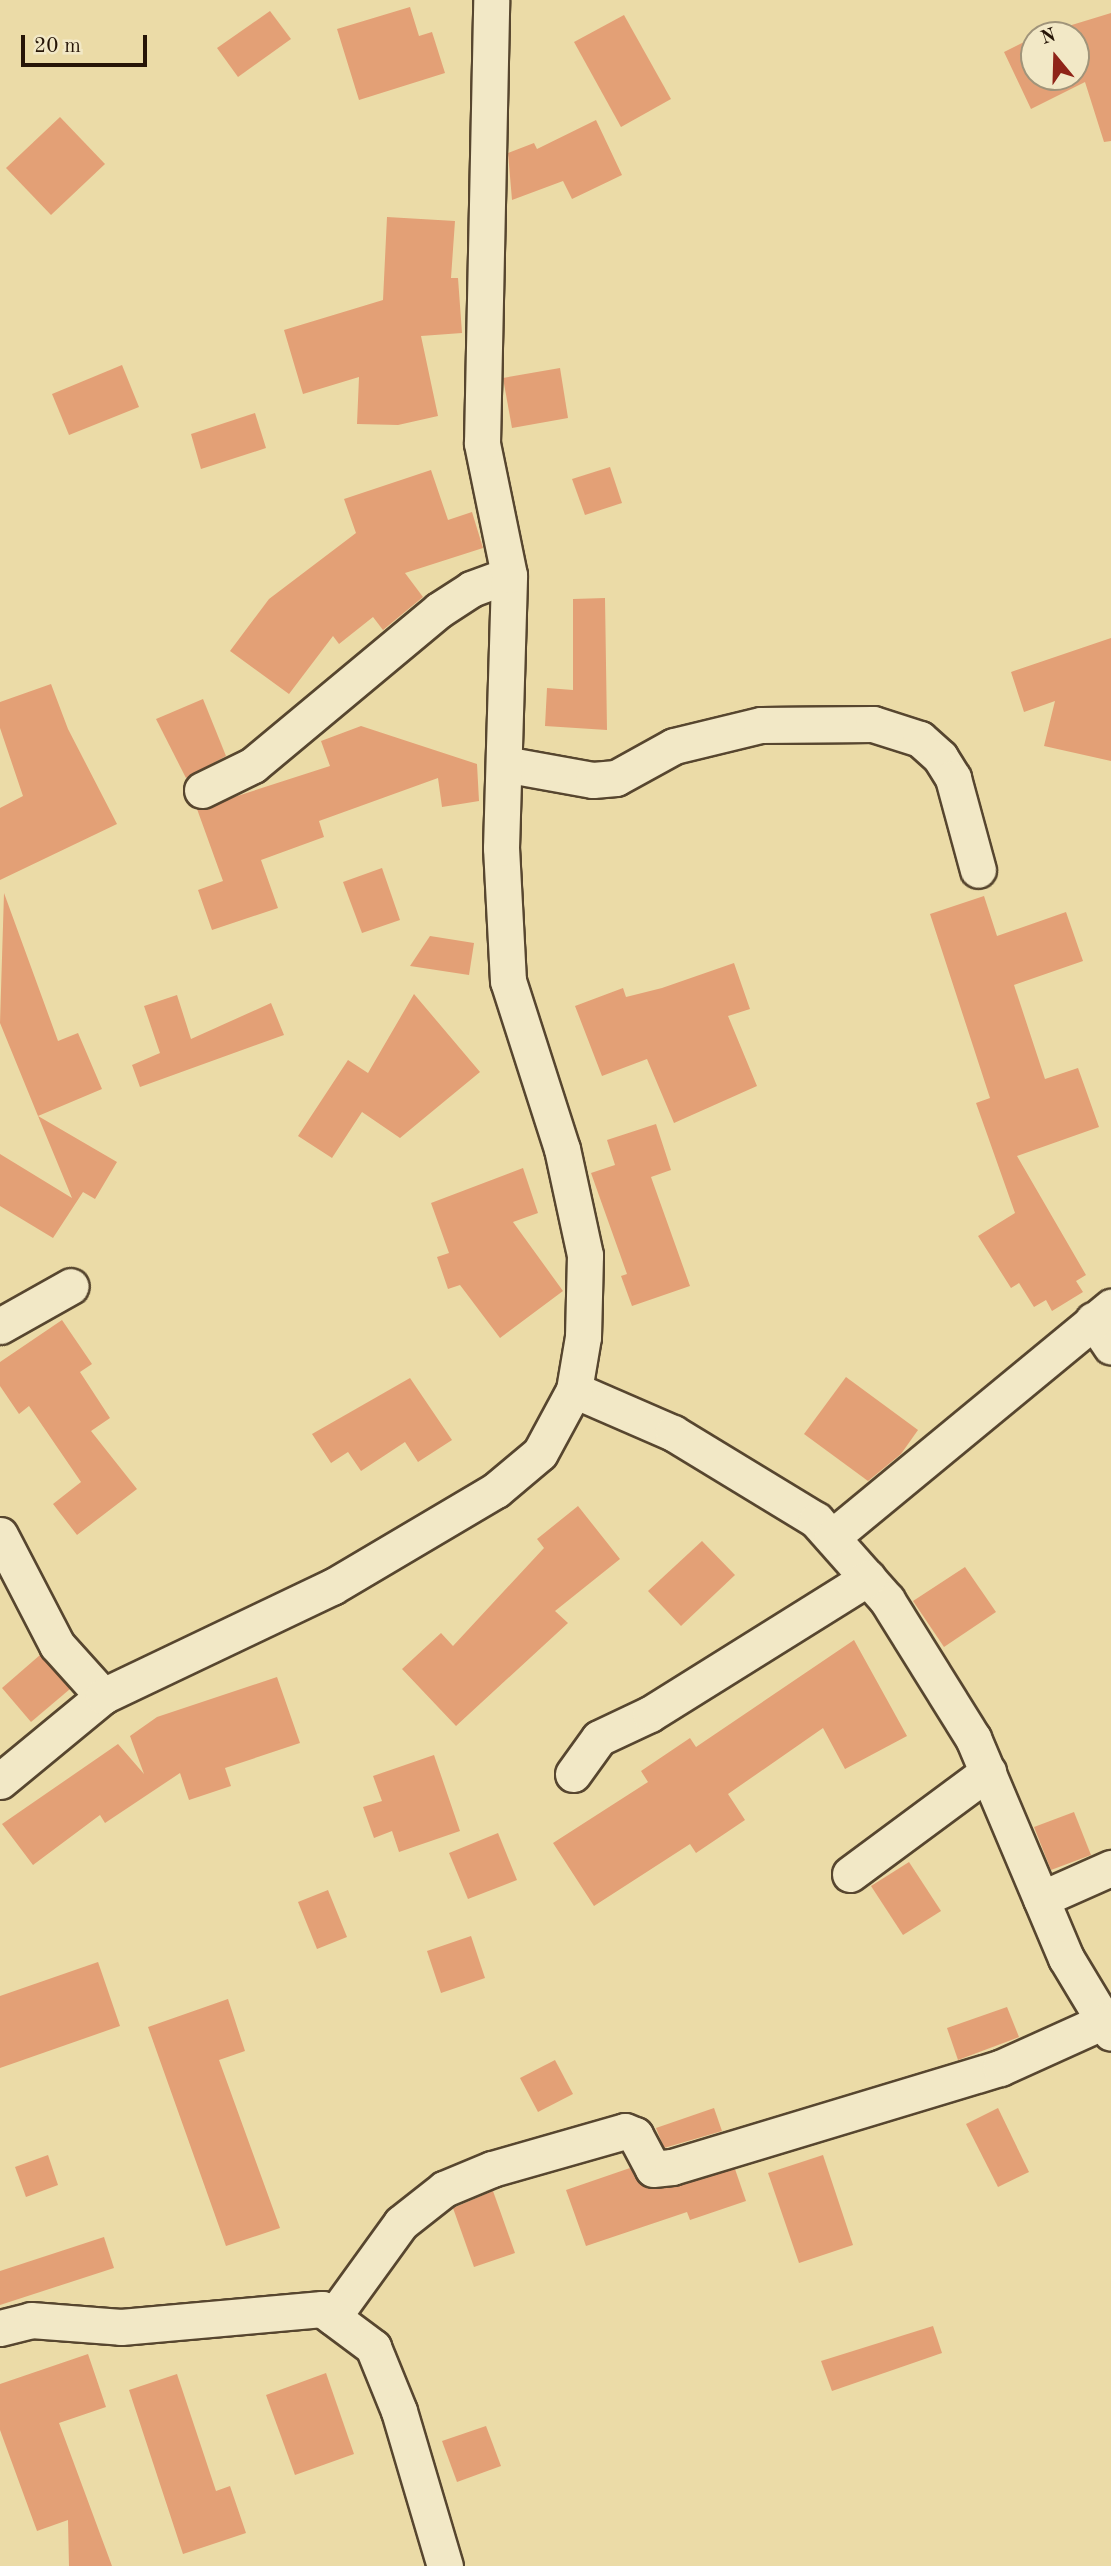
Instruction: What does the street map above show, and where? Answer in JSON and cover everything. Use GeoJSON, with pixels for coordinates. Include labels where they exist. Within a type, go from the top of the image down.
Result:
{"type":"FeatureCollection","features":[{"type":"Feature","properties":{"kind":"street"},"geometry":{"type":"LineString","coordinates":[[0,1782],[103,1696],[332,1587],[424,1528],[496,1490],[540,1453],[574,1390],[583,1338],[585,1255],[562,1149],[508,981],[504,764],[509,575],[482,443],[491,0]]}},
{"type":"Feature","properties":{"kind":"street"},"geometry":{"type":"LineString","coordinates":[[202,790],[253,765],[439,610],[471,589],[509,575]]}},
{"type":"Feature","properties":{"kind":"street"},"geometry":{"type":"LineString","coordinates":[[504,764],[593,780],[616,778],[674,746],[718,734],[803,721],[873,724],[920,739],[940,757],[953,778],[978,870]]}},
{"type":"Feature","properties":{"kind":"street"},"geometry":{"type":"LineString","coordinates":[[0,1326],[71,1286]]}},
{"type":"Feature","properties":{"kind":"street"},"geometry":{"type":"LineString","coordinates":[[832,1537],[1105,1325]]}},
{"type":"Feature","properties":{"kind":"street"},"geometry":{"type":"LineString","coordinates":[[333,2316],[401,2223],[444,2189],[492,2169],[625,2131],[635,2135],[653,2169],[672,2167],[1000,2068],[1108,2027],[1066,1958],[973,1738],[868,1578],[816,1520],[673,1433],[574,1390]]}},
{"type":"Feature","properties":{"kind":"street"},"geometry":{"type":"LineString","coordinates":[[0,1535],[57,1645],[103,1696]]}},
{"type":"Feature","properties":{"kind":"street"},"geometry":{"type":"LineString","coordinates":[[573,1774],[599,1738],[650,1714],[868,1578]]}},
{"type":"Feature","properties":{"kind":"street"},"geometry":{"type":"LineString","coordinates":[[850,1874],[988,1772]]}},
{"type":"Feature","properties":{"kind":"street"},"geometry":{"type":"LineString","coordinates":[[1041,1899],[1111,1868]]}},
{"type":"Feature","properties":{"kind":"street"},"geometry":{"type":"LineString","coordinates":[[0,2328],[30,2320],[121,2327],[323,2308],[373,2347],[399,2411],[445,2566]]}},
{"type":"Feature","properties":{"kind":"building"},"geometry":{"type":"Polygon","coordinates":[[[410,7],[419,36],[432,32],[445,73],[359,100],[337,29],[410,7]]]}},
{"type":"Feature","properties":{"kind":"building"},"geometry":{"type":"Polygon","coordinates":[[[270,11],[291,39],[238,77],[217,48],[270,11]]]}},
{"type":"Feature","properties":{"kind":"building"},"geometry":{"type":"Polygon","coordinates":[[[1111,13],[1111,141],[1104,142],[1088,91],[1090,91],[1090,21],[1085,21],[1111,13]]]}},
{"type":"Feature","properties":{"kind":"building"},"geometry":{"type":"Polygon","coordinates":[[[624,15],[671,99],[621,127],[574,42],[624,15]]]}},
{"type":"Feature","properties":{"kind":"building"},"geometry":{"type":"Polygon","coordinates":[[[1020,44],[1020,86],[1004,52],[1020,44]]]}},
{"type":"Feature","properties":{"kind":"building"},"geometry":{"type":"Polygon","coordinates":[[[1022,91],[1067,91],[1031,109],[1022,91]]]}},
{"type":"Feature","properties":{"kind":"building"},"geometry":{"type":"Polygon","coordinates":[[[60,117],[105,164],[51,215],[6,168],[60,117]]]}},
{"type":"Feature","properties":{"kind":"building"},"geometry":{"type":"Polygon","coordinates":[[[596,120],[622,175],[572,199],[563,181],[512,200],[508,153],[534,143],[537,149],[596,120]]]}},
{"type":"Feature","properties":{"kind":"building"},"geometry":{"type":"Polygon","coordinates":[[[387,217],[455,221],[451,278],[458,278],[462,333],[421,336],[438,416],[398,425],[357,424],[359,377],[303,394],[284,330],[383,300],[387,217]]]}},
{"type":"Feature","properties":{"kind":"building"},"geometry":{"type":"Polygon","coordinates":[[[122,365],[139,407],[69,435],[52,394],[122,365]]]}},
{"type":"Feature","properties":{"kind":"building"},"geometry":{"type":"Polygon","coordinates":[[[560,368],[568,418],[512,428],[503,378],[560,368]]]}},
{"type":"Feature","properties":{"kind":"building"},"geometry":{"type":"Polygon","coordinates":[[[255,413],[266,448],[201,469],[191,434],[255,413]]]}},
{"type":"Feature","properties":{"kind":"building"},"geometry":{"type":"Polygon","coordinates":[[[610,467],[622,503],[585,515],[572,479],[610,467]]]}},
{"type":"Feature","properties":{"kind":"building"},"geometry":{"type":"Polygon","coordinates":[[[431,470],[448,520],[472,512],[483,548],[405,573],[423,597],[383,630],[373,617],[339,644],[333,636],[289,694],[230,651],[269,599],[356,533],[344,499],[431,470]]]}},
{"type":"Feature","properties":{"kind":"building"},"geometry":{"type":"Polygon","coordinates":[[[605,598],[607,730],[545,726],[547,688],[573,690],[573,599],[605,598]]]}},
{"type":"Feature","properties":{"kind":"building"},"geometry":{"type":"Polygon","coordinates":[[[1111,638],[1111,761],[1044,746],[1055,701],[1024,712],[1011,672],[1111,638]]]}},
{"type":"Feature","properties":{"kind":"building"},"geometry":{"type":"Polygon","coordinates":[[[51,684],[68,729],[117,824],[0,880],[0,808],[23,796],[0,728],[0,702],[51,684]]]}},
{"type":"Feature","properties":{"kind":"building"},"geometry":{"type":"Polygon","coordinates":[[[203,699],[226,756],[186,778],[156,719],[203,699]]]}},
{"type":"Feature","properties":{"kind":"building"},"geometry":{"type":"Polygon","coordinates":[[[361,726],[477,764],[479,801],[442,807],[438,778],[319,821],[324,837],[261,860],[278,908],[212,930],[198,890],[223,881],[197,809],[330,766],[321,741],[361,726]]]}},
{"type":"Feature","properties":{"kind":"building"},"geometry":{"type":"Polygon","coordinates":[[[382,868],[400,920],[362,933],[343,882],[382,868]]]}},
{"type":"Feature","properties":{"kind":"building"},"geometry":{"type":"Polygon","coordinates":[[[4,893],[58,1041],[78,1033],[102,1089],[38,1116],[0,1023],[4,893]]]}},
{"type":"Feature","properties":{"kind":"building"},"geometry":{"type":"Polygon","coordinates":[[[984,896],[997,936],[1066,912],[1083,961],[1014,985],[1045,1079],[1078,1068],[1099,1127],[1017,1156],[1086,1275],[1076,1281],[1083,1292],[1052,1311],[1046,1300],[1034,1307],[1019,1283],[1011,1288],[978,1236],[1015,1213],[976,1103],[990,1098],[930,914],[984,896]]]}},
{"type":"Feature","properties":{"kind":"building"},"geometry":{"type":"Polygon","coordinates":[[[430,936],[474,943],[469,975],[410,966],[430,936]]]}},
{"type":"Feature","properties":{"kind":"building"},"geometry":{"type":"Polygon","coordinates":[[[734,963],[750,1009],[728,1016],[757,1086],[674,1123],[647,1059],[602,1076],[575,1006],[623,988],[626,997],[662,988],[734,963]]]}},
{"type":"Feature","properties":{"kind":"building"},"geometry":{"type":"Polygon","coordinates":[[[414,994],[480,1072],[400,1138],[362,1112],[332,1158],[298,1136],[348,1060],[368,1073],[414,994]]]}},
{"type":"Feature","properties":{"kind":"building"},"geometry":{"type":"Polygon","coordinates":[[[177,995],[191,1039],[271,1003],[284,1035],[140,1087],[132,1065],[160,1053],[144,1006],[177,995]]]}},
{"type":"Feature","properties":{"kind":"building"},"geometry":{"type":"Polygon","coordinates":[[[38,1116],[117,1162],[95,1199],[83,1192],[53,1238],[0,1206],[0,1154],[72,1198],[38,1116]]]}},
{"type":"Feature","properties":{"kind":"building"},"geometry":{"type":"Polygon","coordinates":[[[656,1124],[671,1170],[651,1177],[690,1286],[632,1306],[621,1276],[627,1274],[591,1173],[615,1165],[607,1140],[656,1124]]]}},
{"type":"Feature","properties":{"kind":"building"},"geometry":{"type":"Polygon","coordinates":[[[523,1168],[538,1213],[513,1222],[563,1291],[500,1338],[460,1285],[448,1289],[437,1257],[449,1253],[431,1203],[523,1168]]]}},
{"type":"Feature","properties":{"kind":"building"},"geometry":{"type":"Polygon","coordinates":[[[62,1320],[92,1364],[80,1372],[110,1418],[91,1431],[137,1489],[77,1535],[53,1504],[81,1482],[29,1406],[19,1414],[0,1386],[0,1362],[62,1320]]]}},
{"type":"Feature","properties":{"kind":"building"},"geometry":{"type":"Polygon","coordinates":[[[846,1377],[918,1430],[901,1454],[868,1481],[804,1434],[846,1377]]]}},
{"type":"Feature","properties":{"kind":"building"},"geometry":{"type":"Polygon","coordinates":[[[410,1378],[452,1440],[418,1462],[405,1442],[361,1471],[348,1452],[331,1463],[312,1434],[410,1378]]]}},
{"type":"Feature","properties":{"kind":"building"},"geometry":{"type":"Polygon","coordinates":[[[578,1506],[620,1559],[555,1611],[568,1623],[456,1726],[402,1669],[441,1633],[453,1646],[544,1548],[537,1539],[578,1506]]]}},
{"type":"Feature","properties":{"kind":"building"},"geometry":{"type":"Polygon","coordinates":[[[702,1541],[735,1575],[681,1626],[648,1591],[702,1541]]]}},
{"type":"Feature","properties":{"kind":"building"},"geometry":{"type":"Polygon","coordinates":[[[965,1567],[996,1612],[944,1647],[913,1601],[965,1567]]]}},
{"type":"Feature","properties":{"kind":"building"},"geometry":{"type":"Polygon","coordinates":[[[854,1640],[907,1736],[845,1769],[823,1728],[728,1794],[745,1820],[696,1853],[690,1844],[594,1906],[553,1843],[648,1782],[641,1771],[690,1738],[696,1747],[854,1640]]]}},
{"type":"Feature","properties":{"kind":"building"},"geometry":{"type":"Polygon","coordinates":[[[40,1655],[70,1689],[31,1722],[2,1688],[40,1655]]]}},
{"type":"Feature","properties":{"kind":"building"},"geometry":{"type":"Polygon","coordinates":[[[277,1677],[300,1743],[225,1768],[231,1786],[189,1800],[180,1773],[105,1823],[100,1815],[33,1865],[2,1824],[118,1744],[144,1774],[130,1736],[157,1717],[277,1677]]]}},
{"type":"Feature","properties":{"kind":"building"},"geometry":{"type":"Polygon","coordinates":[[[434,1755],[460,1831],[399,1852],[392,1831],[374,1838],[363,1807],[382,1801],[373,1776],[434,1755]]]}},
{"type":"Feature","properties":{"kind":"building"},"geometry":{"type":"Polygon","coordinates":[[[1074,1812],[1091,1855],[1051,1870],[1034,1827],[1074,1812]]]}},
{"type":"Feature","properties":{"kind":"building"},"geometry":{"type":"Polygon","coordinates":[[[498,1833],[517,1880],[468,1899],[449,1853],[498,1833]]]}},
{"type":"Feature","properties":{"kind":"building"},"geometry":{"type":"Polygon","coordinates":[[[909,1862],[941,1911],[903,1935],[871,1886],[909,1862]]]}},
{"type":"Feature","properties":{"kind":"building"},"geometry":{"type":"Polygon","coordinates":[[[328,1890],[347,1937],[317,1949],[298,1902],[328,1890]]]}},
{"type":"Feature","properties":{"kind":"building"},"geometry":{"type":"Polygon","coordinates":[[[471,1936],[485,1978],[441,1993],[427,1951],[471,1936]]]}},
{"type":"Feature","properties":{"kind":"building"},"geometry":{"type":"Polygon","coordinates":[[[98,1962],[120,2026],[0,2068],[0,1996],[98,1962]]]}},
{"type":"Feature","properties":{"kind":"building"},"geometry":{"type":"Polygon","coordinates":[[[228,1999],[245,2051],[219,2060],[280,2228],[226,2246],[148,2027],[228,1999]]]}},
{"type":"Feature","properties":{"kind":"building"},"geometry":{"type":"Polygon","coordinates":[[[1007,2007],[1019,2037],[958,2060],[947,2028],[1007,2007]]]}},
{"type":"Feature","properties":{"kind":"building"},"geometry":{"type":"Polygon","coordinates":[[[555,2060],[573,2094],[538,2112],[520,2078],[555,2060]]]}},
{"type":"Feature","properties":{"kind":"building"},"geometry":{"type":"Polygon","coordinates":[[[714,2108],[722,2131],[664,2148],[656,2128],[714,2108]]]}},
{"type":"Feature","properties":{"kind":"building"},"geometry":{"type":"Polygon","coordinates":[[[998,2108],[1029,2172],[998,2187],[966,2124],[998,2108]]]}},
{"type":"Feature","properties":{"kind":"building"},"geometry":{"type":"Polygon","coordinates":[[[48,2155],[58,2185],[26,2197],[15,2167],[48,2155]]]}},
{"type":"Feature","properties":{"kind":"building"},"geometry":{"type":"Polygon","coordinates":[[[823,2155],[853,2245],[799,2263],[768,2173],[823,2155]]]}},
{"type":"Feature","properties":{"kind":"building"},"geometry":{"type":"Polygon","coordinates":[[[630,2168],[643,2186],[655,2189],[735,2169],[746,2201],[690,2220],[687,2212],[586,2246],[566,2190],[630,2168]]]}},
{"type":"Feature","properties":{"kind":"building"},"geometry":{"type":"Polygon","coordinates":[[[493,2191],[515,2253],[474,2267],[453,2208],[493,2191]]]}},
{"type":"Feature","properties":{"kind":"building"},"geometry":{"type":"Polygon","coordinates":[[[104,2237],[114,2268],[0,2305],[0,2271],[104,2237]]]}},
{"type":"Feature","properties":{"kind":"building"},"geometry":{"type":"Polygon","coordinates":[[[933,2326],[942,2353],[832,2391],[821,2361],[933,2326]]]}},
{"type":"Feature","properties":{"kind":"building"},"geometry":{"type":"Polygon","coordinates":[[[88,2354],[106,2407],[59,2423],[112,2566],[69,2566],[68,2520],[37,2531],[0,2430],[0,2384],[88,2354]]]}},
{"type":"Feature","properties":{"kind":"building"},"geometry":{"type":"Polygon","coordinates":[[[326,2373],[354,2454],[295,2475],[266,2395],[326,2373]]]}},
{"type":"Feature","properties":{"kind":"building"},"geometry":{"type":"Polygon","coordinates":[[[177,2374],[216,2491],[230,2486],[246,2533],[183,2554],[129,2390],[177,2374]]]}},
{"type":"Feature","properties":{"kind":"building"},"geometry":{"type":"Polygon","coordinates":[[[486,2426],[501,2466],[457,2482],[442,2441],[486,2426]]]}}]}
